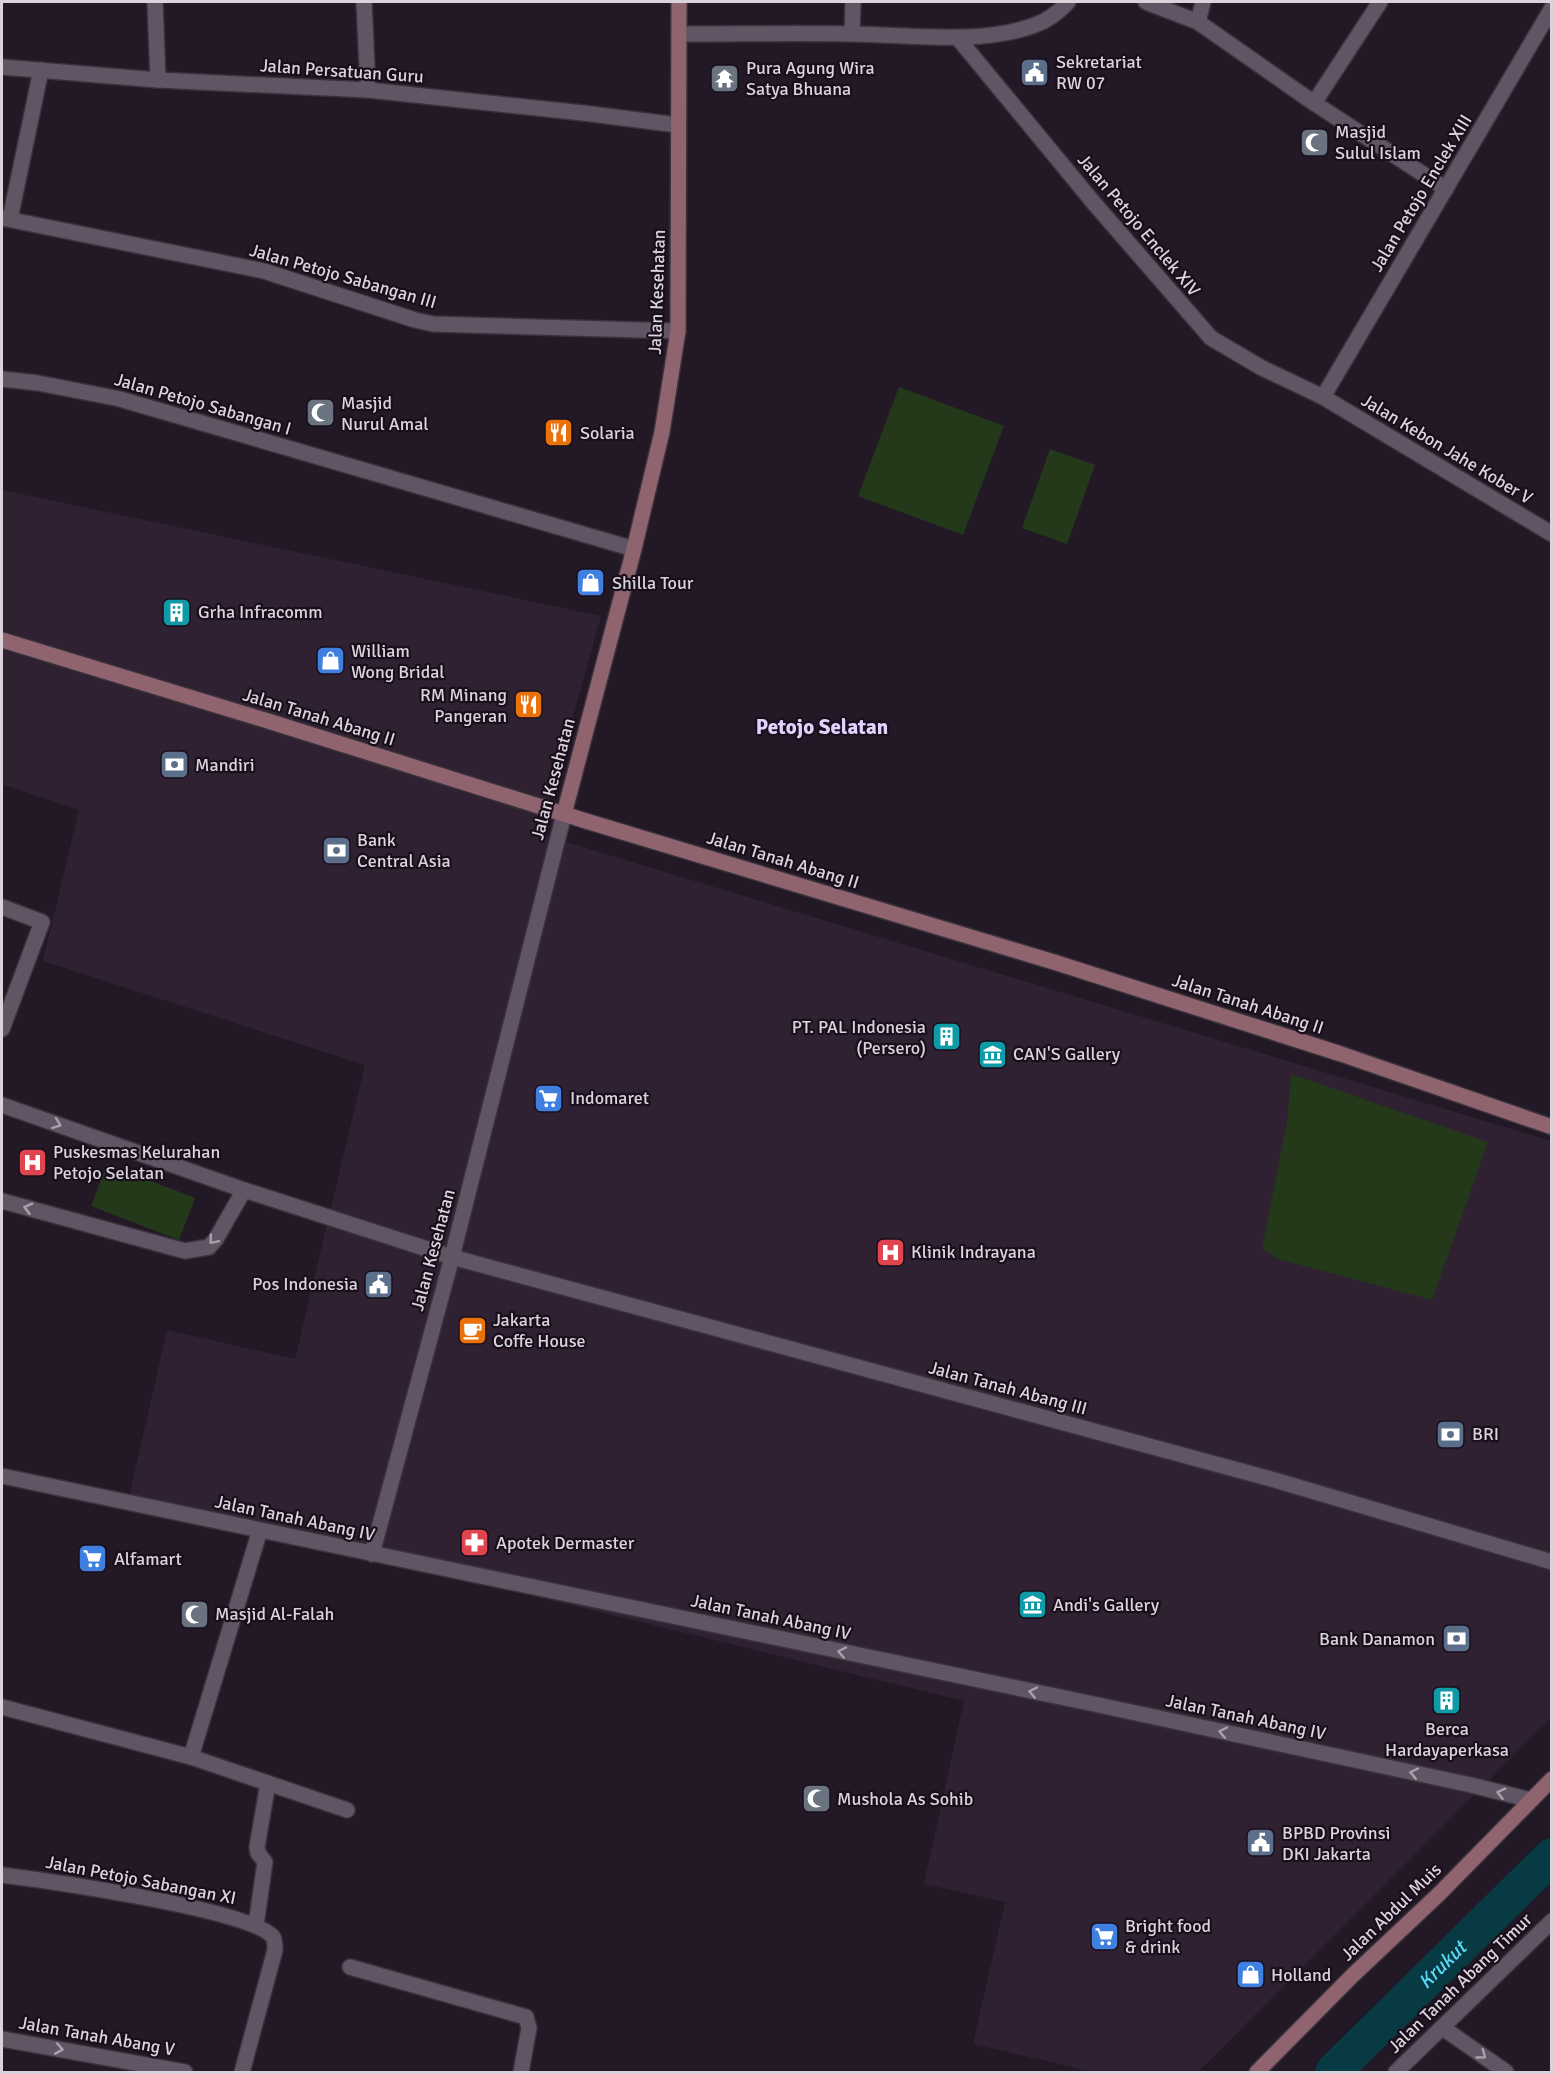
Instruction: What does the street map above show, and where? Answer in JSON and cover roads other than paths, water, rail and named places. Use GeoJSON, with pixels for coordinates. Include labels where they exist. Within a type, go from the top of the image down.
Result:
{"type":"FeatureCollection","features":[{"type":"Feature","properties":{"kind":"street"},"geometry":{"type":"LineString","coordinates":[[155,2],[158,80]]}},
{"type":"Feature","properties":{"kind":"street"},"geometry":{"type":"LineString","coordinates":[[364,2],[368,90]]}},
{"type":"Feature","properties":{"kind":"street","name":"Jalan Kesehatan"},"geometry":{"type":"LineString","coordinates":[[372,1554],[452,1257],[662,432],[678,331],[680,291],[679,2]]}},
{"type":"Feature","properties":{"kind":"street"},"geometry":{"type":"LineString","coordinates":[[852,34],[854,2]]}},
{"type":"Feature","properties":{"kind":"street"},"geometry":{"type":"LineString","coordinates":[[680,34],[986,36],[1034,26],[1050,19],[1068,2]]}},
{"type":"Feature","properties":{"kind":"street"},"geometry":{"type":"LineString","coordinates":[[1146,2],[1198,22],[1314,104],[1446,189]]}},
{"type":"Feature","properties":{"kind":"street"},"geometry":{"type":"LineString","coordinates":[[1198,22],[1203,2]]}},
{"type":"Feature","properties":{"kind":"street"},"geometry":{"type":"LineString","coordinates":[[1314,104],[1380,2]]}},
{"type":"Feature","properties":{"kind":"street","name":"Jalan Petojo Enclek XIII"},"geometry":{"type":"LineString","coordinates":[[1323,397],[1446,189],[1550,4]]}},
{"type":"Feature","properties":{"kind":"street","name":"Jalan Petojo Enclek XIV"},"geometry":{"type":"LineString","coordinates":[[957,37],[1093,201],[1211,338],[1242,357],[1323,397]]}},
{"type":"Feature","properties":{"kind":"street","name":"Jalan Persatuan Guru"},"geometry":{"type":"LineString","coordinates":[[2,67],[158,80],[368,90],[678,125]]}},
{"type":"Feature","properties":{"kind":"street"},"geometry":{"type":"LineString","coordinates":[[6,218],[41,70]]}},
{"type":"Feature","properties":{"kind":"street","name":"Jalan Petojo Sabangan III"},"geometry":{"type":"LineString","coordinates":[[6,218],[264,271],[425,323],[678,331]]}},
{"type":"Feature","properties":{"kind":"street","name":"Jalan Petojo Sabangan I"},"geometry":{"type":"LineString","coordinates":[[2,379],[38,383],[120,399],[634,549]]}},
{"type":"Feature","properties":{"kind":"street","name":"Jalan Kebon Jahe Kober V"},"geometry":{"type":"LineString","coordinates":[[1323,397],[1551,534]]}},
{"type":"Feature","properties":{"kind":"street","name":"Jalan Tanah Abang II"},"geometry":{"type":"LineString","coordinates":[[2,640],[564,814],[1057,963],[1330,1051],[1551,1127]]}},
{"type":"Feature","properties":{"kind":"street"},"geometry":{"type":"LineString","coordinates":[[2,907],[42,922],[2,1029]]}},
{"type":"Feature","properties":{"kind":"street","name":"Jalan Tanah Abang III"},"geometry":{"type":"LineString","coordinates":[[2,1105],[243,1190],[452,1257],[1271,1479],[1551,1562]]}},
{"type":"Feature","properties":{"kind":"street"},"geometry":{"type":"LineString","coordinates":[[2,1201],[185,1251],[209,1247],[216,1239],[243,1190]]}},
{"type":"Feature","properties":{"kind":"street","name":"Jalan Tanah Abang IV"},"geometry":{"type":"LineString","coordinates":[[2,1476],[1094,1704],[1531,1800]]}},
{"type":"Feature","properties":{"kind":"street"},"geometry":{"type":"LineString","coordinates":[[191,1757],[260,1530]]}},
{"type":"Feature","properties":{"kind":"street"},"geometry":{"type":"LineString","coordinates":[[2,1707],[191,1757],[347,1810]]}},
{"type":"Feature","properties":{"kind":"street","name":"Jalan Abdul Muis"},"geometry":{"type":"LineString","coordinates":[[1257,2073],[1353,1975],[1439,1894],[1551,1779]]}},
{"type":"Feature","properties":{"kind":"street"},"geometry":{"type":"LineString","coordinates":[[242,2073],[275,1950],[272,1936],[256,1925],[265,1862],[258,1853],[257,1847],[268,1783]]}},
{"type":"Feature","properties":{"kind":"street","name":"Jalan Petojo Sabangan XI"},"geometry":{"type":"LineString","coordinates":[[2,1875],[126,1894],[207,1911],[256,1925]]}},
{"type":"Feature","properties":{"kind":"street","name":"Jalan Tanah Abang Timur"},"geometry":{"type":"LineString","coordinates":[[1396,2073],[1551,1921]]}},
{"type":"Feature","properties":{"kind":"street"},"geometry":{"type":"LineString","coordinates":[[350,1967],[526,2017],[529,2028],[521,2073]]}},
{"type":"Feature","properties":{"kind":"street"},"geometry":{"type":"LineString","coordinates":[[1443,2028],[1506,2073]]}},
{"type":"Feature","properties":{"kind":"street","name":"Jalan Tanah Abang V"},"geometry":{"type":"LineString","coordinates":[[2,2039],[185,2073]]}},
{"type":"Feature","properties":{"kind":"waterway","name":"Krukut"},"geometry":{"type":"LineString","coordinates":[[1333,2072],[1552,1856]]}},
{"type":"Feature","properties":{"kind":"place","name":"Sekretariat RW 07"},"geometry":{"type":"Point","coordinates":[1035,72]}},
{"type":"Feature","properties":{"kind":"place","name":"Pura Agung Wira Satya Bhuana"},"geometry":{"type":"Point","coordinates":[725,78]}},
{"type":"Feature","properties":{"kind":"place","name":"Masjid Sulul Islam"},"geometry":{"type":"Point","coordinates":[1314,142]}},
{"type":"Feature","properties":{"kind":"place","name":"Masjid Nurul Amal"},"geometry":{"type":"Point","coordinates":[320,413]}},
{"type":"Feature","properties":{"kind":"place","name":"Solaria"},"geometry":{"type":"Point","coordinates":[559,433]}},
{"type":"Feature","properties":{"kind":"place","name":"Shilla Tour"},"geometry":{"type":"Point","coordinates":[591,583]}},
{"type":"Feature","properties":{"kind":"place","name":"Grha Infracomm"},"geometry":{"type":"Point","coordinates":[177,612]}},
{"type":"Feature","properties":{"kind":"place","name":"William Wong Bridal"},"geometry":{"type":"Point","coordinates":[330,661]}},
{"type":"Feature","properties":{"kind":"place","name":"RM Minang Pangeran"},"geometry":{"type":"Point","coordinates":[528,705]}},
{"type":"Feature","properties":{"kind":"place","name":"Mandiri"},"geometry":{"type":"Point","coordinates":[174,765]}},
{"type":"Feature","properties":{"kind":"place","name":"Bank Central Asia"},"geometry":{"type":"Point","coordinates":[336,850]}},
{"type":"Feature","properties":{"kind":"place","name":"PT. PAL Indonesia (Persero)"},"geometry":{"type":"Point","coordinates":[947,1037]}},
{"type":"Feature","properties":{"kind":"place","name":"CAN'S Gallery"},"geometry":{"type":"Point","coordinates":[992,1054]}},
{"type":"Feature","properties":{"kind":"place","name":"Indomaret"},"geometry":{"type":"Point","coordinates":[549,1098]}},
{"type":"Feature","properties":{"kind":"place","name":"Puskesmas Kelurahan Petojo Selatan"},"geometry":{"type":"Point","coordinates":[32,1162]}},
{"type":"Feature","properties":{"kind":"place","name":"Klinik Indrayana"},"geometry":{"type":"Point","coordinates":[890,1252]}},
{"type":"Feature","properties":{"kind":"place","name":"Pos Indonesia"},"geometry":{"type":"Point","coordinates":[379,1284]}},
{"type":"Feature","properties":{"kind":"place","name":"Jakarta Coffe House"},"geometry":{"type":"Point","coordinates":[472,1330]}},
{"type":"Feature","properties":{"kind":"place","name":"BRI"},"geometry":{"type":"Point","coordinates":[1451,1434]}},
{"type":"Feature","properties":{"kind":"place","name":"Apotek Dermaster"},"geometry":{"type":"Point","coordinates":[475,1543]}},
{"type":"Feature","properties":{"kind":"place","name":"Alfamart"},"geometry":{"type":"Point","coordinates":[93,1559]}},
{"type":"Feature","properties":{"kind":"place","name":"Andi's Gallery"},"geometry":{"type":"Point","coordinates":[1032,1605]}},
{"type":"Feature","properties":{"kind":"place","name":"Masjid Al-Falah"},"geometry":{"type":"Point","coordinates":[194,1614]}},
{"type":"Feature","properties":{"kind":"place","name":"Bank Danamon"},"geometry":{"type":"Point","coordinates":[1456,1639]}},
{"type":"Feature","properties":{"kind":"place","name":"Berca Hardayaperkasa"},"geometry":{"type":"Point","coordinates":[1447,1700]}},
{"type":"Feature","properties":{"kind":"place","name":"Mushola As Sohib"},"geometry":{"type":"Point","coordinates":[816,1799]}},
{"type":"Feature","properties":{"kind":"place","name":"BPBD Provinsi DKI Jakarta"},"geometry":{"type":"Point","coordinates":[1261,1843]}},
{"type":"Feature","properties":{"kind":"place","name":"Bright food & drink"},"geometry":{"type":"Point","coordinates":[1104,1936]}},
{"type":"Feature","properties":{"kind":"place","name":"Holland"},"geometry":{"type":"Point","coordinates":[1250,1975]}},
{"type":"Feature","properties":{"kind":"district","name":"Petojo Selatan"},"geometry":{"type":"Point","coordinates":[822,727]}}]}
